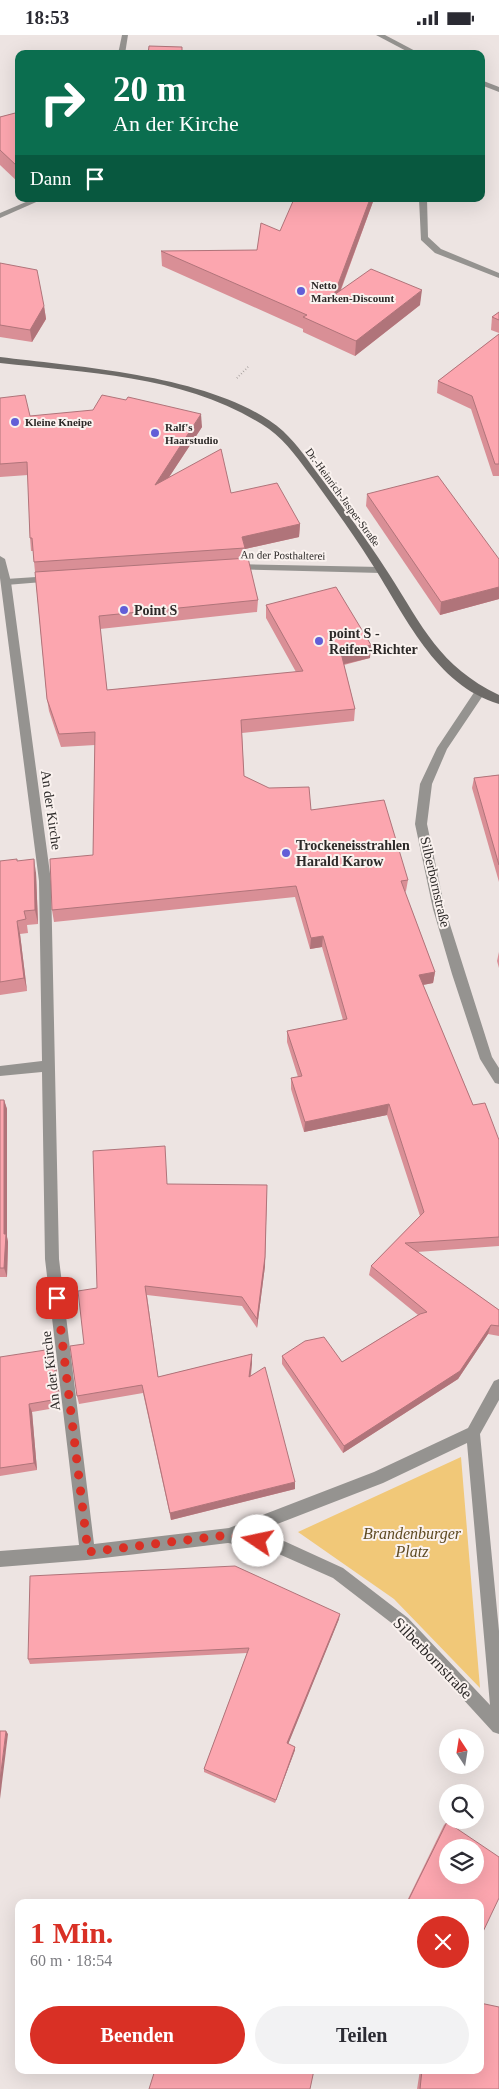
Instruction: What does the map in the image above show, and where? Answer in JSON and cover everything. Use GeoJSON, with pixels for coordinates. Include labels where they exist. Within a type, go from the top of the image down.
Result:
{"type":"FeatureCollection","features":[{"type":"Feature","properties":{"kind":"main road","name":"Dr.-Heinrich-Jasper-Straße"},"geometry":{"type":"LineString","coordinates":[[0,360],[81,369],[144,380],[210,397],[243,409],[274,429],[294,449],[334,500],[443,663],[481,691],[499,700]]}},
{"type":"Feature","properties":{"kind":"street"},"geometry":{"type":"LineString","coordinates":[[122,50],[125,35]]}},
{"type":"Feature","properties":{"kind":"street"},"geometry":{"type":"LineString","coordinates":[[379,35],[410,50]]}},
{"type":"Feature","properties":{"kind":"street"},"geometry":{"type":"LineString","coordinates":[[485,84],[499,90]]}},
{"type":"Feature","properties":{"kind":"street"},"geometry":{"type":"LineString","coordinates":[[0,216],[32,202]]}},
{"type":"Feature","properties":{"kind":"street"},"geometry":{"type":"LineString","coordinates":[[423,202],[424,238],[438,251],[499,276]]}},
{"type":"Feature","properties":{"kind":"street","name":"An der Kirche"},"geometry":{"type":"LineString","coordinates":[[0,559],[6,582],[45,881],[52,1259],[88,1552]]}},
{"type":"Feature","properties":{"kind":"street","name":"An der Posthalterei"},"geometry":{"type":"LineString","coordinates":[[224,567],[244,566],[381,571]]}},
{"type":"Feature","properties":{"kind":"street"},"geometry":{"type":"LineString","coordinates":[[6,582],[65,578]]}},
{"type":"Feature","properties":{"kind":"street","name":"Silberbornstraße"},"geometry":{"type":"LineString","coordinates":[[481,691],[438,757],[426,784],[421,824],[439,909],[458,974],[486,1059],[499,1079]]}},
{"type":"Feature","properties":{"kind":"street"},"geometry":{"type":"LineString","coordinates":[[0,1071],[48,1066]]}},
{"type":"Feature","properties":{"kind":"street"},"geometry":{"type":"LineString","coordinates":[[473,1433],[499,1386]]}},
{"type":"Feature","properties":{"kind":"street","name":"Silberbornstraße"},"geometry":{"type":"LineString","coordinates":[[0,1559],[88,1552],[228,1535],[378,1478],[473,1433],[499,1715]]}},
{"type":"Feature","properties":{"kind":"street","name":"Silberbornstraße"},"geometry":{"type":"LineString","coordinates":[[228,1535],[273,1544],[338,1573],[403,1623],[499,1726]]}},
{"type":"Feature","properties":{"kind":"green space","name":"Brandenburger Platz"},"geometry":{"type":"Polygon","coordinates":[[[461,1457],[480,1688],[394,1599],[298,1532],[461,1457]]]}},
{"type":"Feature","properties":{"kind":"building"},"geometry":{"type":"Polygon","coordinates":[[[149,46],[182,47],[182,50],[148,50],[149,46]]]}},
{"type":"Feature","properties":{"kind":"building"},"geometry":{"type":"Polygon","coordinates":[[[15,113],[15,164],[0,150],[0,117],[15,113]]]}},
{"type":"Feature","properties":{"kind":"building","name":"Netto Marken-Discount"},"geometry":{"type":"Polygon","coordinates":[[[293,202],[369,202],[334,295],[371,269],[422,290],[356,341],[303,317],[307,315],[161,251],[257,250],[261,223],[280,231],[293,202]]]}},
{"type":"Feature","properties":{"kind":"building"},"geometry":{"type":"Polygon","coordinates":[[[0,263],[37,270],[44,306],[30,330],[0,325],[0,263]]]}},
{"type":"Feature","properties":{"kind":"building"},"geometry":{"type":"Polygon","coordinates":[[[499,312],[499,320],[492,317],[499,312]]]}},
{"type":"Feature","properties":{"kind":"building"},"geometry":{"type":"Polygon","coordinates":[[[499,334],[499,464],[495,464],[472,396],[438,381],[499,334]]]}},
{"type":"Feature","properties":{"kind":"building"},"geometry":{"type":"Polygon","coordinates":[[[25,395],[30,416],[93,410],[102,395],[126,400],[128,397],[201,414],[155,485],[221,449],[231,493],[277,483],[300,524],[242,537],[245,548],[34,562],[32,538],[30,538],[27,462],[0,464],[0,398],[25,395]]]}},
{"type":"Feature","properties":{"kind":"building"},"geometry":{"type":"Polygon","coordinates":[[[438,476],[499,559],[499,587],[441,602],[367,494],[438,476]]]}},
{"type":"Feature","properties":{"kind":"building"},"geometry":{"type":"Polygon","coordinates":[[[248,558],[258,600],[99,616],[107,690],[303,671],[266,605],[336,587],[371,645],[341,653],[355,709],[241,720],[244,776],[269,788],[309,787],[311,810],[384,800],[408,880],[401,881],[435,972],[419,975],[473,1105],[485,1103],[499,1140],[499,1237],[405,1243],[499,1310],[499,1326],[491,1325],[460,1371],[344,1446],[282,1356],[305,1341],[324,1337],[342,1362],[420,1314],[427,1312],[371,1266],[424,1212],[389,1104],[305,1122],[291,1078],[302,1076],[287,1031],[347,1019],[323,936],[311,938],[296,886],[52,910],[50,859],[93,855],[95,732],[59,734],[47,699],[35,572],[248,558]]]}},
{"type":"Feature","properties":{"kind":"building"},"geometry":{"type":"Polygon","coordinates":[[[499,775],[499,865],[474,778],[499,775]]]}},
{"type":"Feature","properties":{"kind":"building"},"geometry":{"type":"Polygon","coordinates":[[[17,859],[17,861],[34,859],[35,910],[24,911],[26,919],[17,921],[24,978],[0,982],[0,861],[17,859]]]}},
{"type":"Feature","properties":{"kind":"building"},"geometry":{"type":"Polygon","coordinates":[[[0,1100],[4,1100],[4,1234],[6,1234],[4,1268],[0,1268],[0,1100]]]}},
{"type":"Feature","properties":{"kind":"building"},"geometry":{"type":"Polygon","coordinates":[[[165,1146],[167,1184],[267,1185],[265,1257],[257,1319],[242,1297],[145,1286],[158,1377],[252,1354],[249,1377],[265,1367],[295,1482],[170,1513],[142,1385],[77,1396],[70,1346],[84,1344],[78,1291],[97,1288],[93,1151],[165,1146]]]}},
{"type":"Feature","properties":{"kind":"building"},"geometry":{"type":"Polygon","coordinates":[[[52,1349],[58,1399],[29,1404],[34,1463],[0,1468],[0,1357],[52,1349]]]}},
{"type":"Feature","properties":{"kind":"building"},"geometry":{"type":"Polygon","coordinates":[[[235,1566],[340,1614],[287,1743],[295,1747],[276,1800],[204,1769],[249,1648],[28,1659],[30,1576],[235,1566]]]}},
{"type":"Feature","properties":{"kind":"building"},"geometry":{"type":"Polygon","coordinates":[[[0,1731],[6,1731],[0,1780],[0,1731]]]}},
{"type":"Feature","properties":{"kind":"building"},"geometry":{"type":"Polygon","coordinates":[[[444,1829],[457,1829],[472,1839],[439,1839],[439,1884],[484,1884],[484,1847],[499,1857],[499,1898],[484,1930],[484,1899],[409,1899],[444,1829]]]}},
{"type":"Feature","properties":{"kind":"building"},"geometry":{"type":"Polygon","coordinates":[[[484,2004],[499,2007],[499,2089],[420,2089],[422,2074],[484,2074],[484,2004]]]}},
{"type":"Feature","properties":{"kind":"building"},"geometry":{"type":"Polygon","coordinates":[[[154,2074],[313,2074],[310,2089],[149,2089],[154,2074]]]}},
{"type":"Feature","properties":{"kind":"place","name":"Netto Marken-Discount"},"geometry":{"type":"Point","coordinates":[301,291]}},
{"type":"Feature","properties":{"kind":"place","name":"Kleine Kneipe"},"geometry":{"type":"Point","coordinates":[15,422]}},
{"type":"Feature","properties":{"kind":"place","name":"Ralf's Haarstudio"},"geometry":{"type":"Point","coordinates":[155,433]}},
{"type":"Feature","properties":{"kind":"place","name":"Point S"},"geometry":{"type":"Point","coordinates":[124,610]}},
{"type":"Feature","properties":{"kind":"place","name":"point S - Reifen-Richter"},"geometry":{"type":"Point","coordinates":[319,641]}},
{"type":"Feature","properties":{"kind":"place","name":"Trockeneisstrahlen Harald Karow"},"geometry":{"type":"Point","coordinates":[286,853]}},
{"type":"Feature","properties":{"kind":"route"},"geometry":{"type":"LineString","coordinates":[[57,1298],[88,1552],[228,1535],[258,1541]]}}]}
